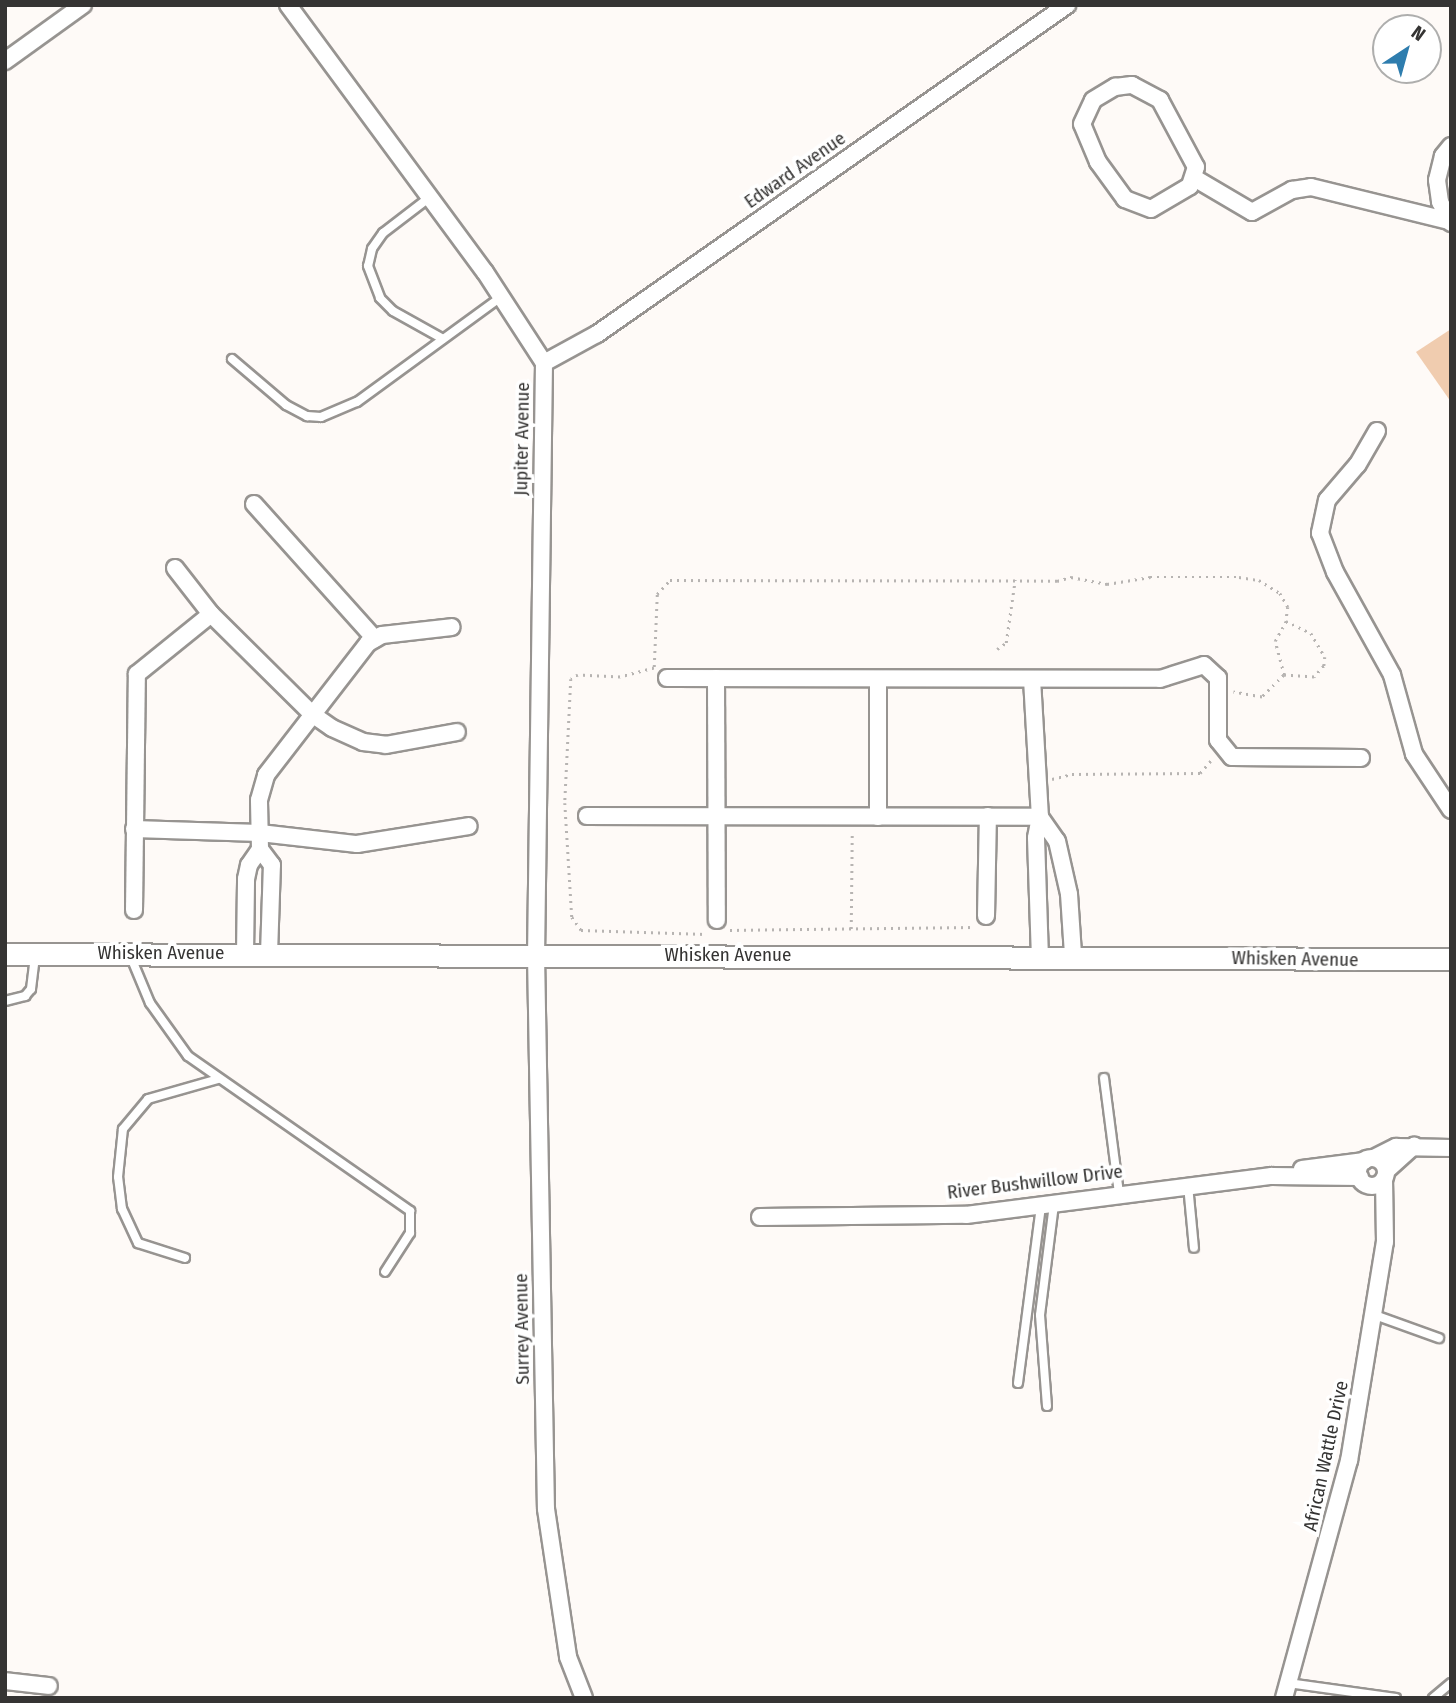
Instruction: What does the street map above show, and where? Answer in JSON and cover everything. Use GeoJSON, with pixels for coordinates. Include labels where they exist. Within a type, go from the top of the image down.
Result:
{"type":"FeatureCollection","features":[{"type":"Feature","properties":{"kind":"street"},"geometry":{"type":"LineString","coordinates":[[5,61],[83,5]]}},
{"type":"Feature","properties":{"kind":"street","name":"Jupiter Avenue"},"geometry":{"type":"LineString","coordinates":[[288,5],[430,197],[544,363],[536,955]]}},
{"type":"Feature","properties":{"kind":"street","name":"Edward Avenue"},"geometry":{"type":"LineString","coordinates":[[544,363],[609,327],[1067,5]]}},
{"type":"Feature","properties":{"kind":"street"},"geometry":{"type":"LineString","coordinates":[[1123,85],[1153,94],[1194,161],[1196,179],[1151,209],[1125,199],[1083,133],[1083,117],[1093,100],[1123,85]]}},
{"type":"Feature","properties":{"kind":"street"},"geometry":{"type":"LineString","coordinates":[[1450,222],[1440,202],[1437,180],[1443,156],[1451,146]]}},
{"type":"Feature","properties":{"kind":"street"},"geometry":{"type":"LineString","coordinates":[[1196,179],[1252,212],[1292,190],[1311,187],[1450,222]]}},
{"type":"Feature","properties":{"kind":"street"},"geometry":{"type":"LineString","coordinates":[[1377,431],[1357,465],[1327,500],[1320,533],[1335,572],[1392,675],[1414,754],[1451,810]]}},
{"type":"Feature","properties":{"kind":"street"},"geometry":{"type":"LineString","coordinates":[[254,504],[375,639]]}},
{"type":"Feature","properties":{"kind":"street"},"geometry":{"type":"LineString","coordinates":[[175,568],[211,614],[312,714],[363,742],[386,745],[457,732]]}},
{"type":"Feature","properties":{"kind":"street"},"geometry":{"type":"LineString","coordinates":[[134,910],[137,674],[211,614]]}},
{"type":"Feature","properties":{"kind":"street"},"geometry":{"type":"LineString","coordinates":[[245,954],[249,865],[260,841],[260,800],[266,775],[312,714],[375,639],[452,626]]}},
{"type":"Feature","properties":{"kind":"street"},"geometry":{"type":"LineString","coordinates":[[660,673],[716,678],[1160,679],[1204,665],[1214,671],[1219,691],[1220,746],[1239,758],[1361,758]]}},
{"type":"Feature","properties":{"kind":"street"},"geometry":{"type":"LineString","coordinates":[[716,678],[716,818],[720,929]]}},
{"type":"Feature","properties":{"kind":"street"},"geometry":{"type":"LineString","coordinates":[[878,679],[878,817]]}},
{"type":"Feature","properties":{"kind":"street"},"geometry":{"type":"LineString","coordinates":[[1032,680],[1035,778],[1040,817],[1036,838],[1040,956]]}},
{"type":"Feature","properties":{"kind":"street"},"geometry":{"type":"LineString","coordinates":[[587,816],[1040,817]]}},
{"type":"Feature","properties":{"kind":"street"},"geometry":{"type":"LineString","coordinates":[[986,916],[988,816]]}},
{"type":"Feature","properties":{"kind":"street"},"geometry":{"type":"LineString","coordinates":[[1040,817],[1057,841],[1069,894],[1073,955]]}},
{"type":"Feature","properties":{"kind":"street"},"geometry":{"type":"LineString","coordinates":[[134,829],[260,841],[357,844],[469,827]]}},
{"type":"Feature","properties":{"kind":"street"},"geometry":{"type":"LineString","coordinates":[[260,841],[272,865],[269,954]]}},
{"type":"Feature","properties":{"kind":"street"},"geometry":{"type":"LineString","coordinates":[[246,907],[272,909]]}},
{"type":"Feature","properties":{"kind":"street","name":"Whisken Avenue"},"geometry":{"type":"LineString","coordinates":[[5,954],[1073,955],[1451,959]]}},
{"type":"Feature","properties":{"kind":"street","name":"Surrey Avenue"},"geometry":{"type":"LineString","coordinates":[[536,955],[546,1509],[568,1657],[584,1698]]}},
{"type":"Feature","properties":{"kind":"street"},"geometry":{"type":"LineString","coordinates":[[1369,1159],[1375,1178],[1414,1146]]}},
{"type":"Feature","properties":{"kind":"street","name":"River Bushwillow Drive"},"geometry":{"type":"LineString","coordinates":[[760,1217],[966,1214],[1272,1176],[1369,1159],[1396,1147],[1451,1148]]}},
{"type":"Feature","properties":{"kind":"street","name":"African Wattle Drive"},"geometry":{"type":"LineString","coordinates":[[1286,1690],[1347,1472],[1375,1315],[1387,1218],[1369,1159]]}},
{"type":"Feature","properties":{"kind":"street","name":"River Bushwillow Drive"},"geometry":{"type":"LineString","coordinates":[[1272,1176],[1375,1178]]}},
{"type":"Feature","properties":{"kind":"street"},"geometry":{"type":"LineString","coordinates":[[5,1681],[49,1686]]}},
{"type":"Feature","properties":{"kind":"lane"},"geometry":{"type":"LineString","coordinates":[[430,197],[383,233],[372,249],[368,266],[380,298],[393,311],[443,339]]}},
{"type":"Feature","properties":{"kind":"lane"},"geometry":{"type":"LineString","coordinates":[[232,359],[286,405],[321,417],[356,402],[501,297]]}},
{"type":"Feature","properties":{"kind":"lane"},"geometry":{"type":"LineString","coordinates":[[129,953],[150,1003],[188,1056],[405,1205],[412,1220],[410,1233],[385,1272]]}},
{"type":"Feature","properties":{"kind":"lane"},"geometry":{"type":"LineString","coordinates":[[5,1001],[25,996],[31,989],[35,954]]}},
{"type":"Feature","properties":{"kind":"lane"},"geometry":{"type":"LineString","coordinates":[[1104,1078],[1119,1194]]}},
{"type":"Feature","properties":{"kind":"lane"},"geometry":{"type":"LineString","coordinates":[[185,1258],[138,1243],[122,1209],[118,1177],[123,1129],[148,1099],[218,1079]]}},
{"type":"Feature","properties":{"kind":"lane"},"geometry":{"type":"LineString","coordinates":[[1188,1185],[1194,1248]]}},
{"type":"Feature","properties":{"kind":"lane"},"geometry":{"type":"LineString","coordinates":[[1018,1383],[1047,1205]]}},
{"type":"Feature","properties":{"kind":"lane"},"geometry":{"type":"LineString","coordinates":[[1047,1205],[1040,1315],[1047,1406]]}},
{"type":"Feature","properties":{"kind":"lane"},"geometry":{"type":"LineString","coordinates":[[1375,1315],[1439,1338]]}},
{"type":"Feature","properties":{"kind":"lane"},"geometry":{"type":"LineString","coordinates":[[1433,1698],[1451,1683]]}},
{"type":"Feature","properties":{"kind":"lane"},"geometry":{"type":"LineString","coordinates":[[1286,1690],[1396,1698]]}},
{"type":"Feature","properties":{"kind":"path"},"geometry":{"type":"LineString","coordinates":[[986,916],[982,925],[972,927],[581,930],[572,918],[565,803],[571,679],[578,675],[620,677],[660,673],[657,594],[670,580],[1015,580],[1071,577],[1107,584],[1150,577],[1250,578],[1280,593],[1288,607],[1286,621],[1275,641],[1284,675]]}},
{"type":"Feature","properties":{"kind":"path"},"geometry":{"type":"LineString","coordinates":[[997,649],[1006,643],[1015,580]]}},
{"type":"Feature","properties":{"kind":"path"},"geometry":{"type":"LineString","coordinates":[[1219,691],[1262,697],[1284,675],[1314,677],[1324,666],[1325,657],[1311,633],[1286,621]]}},
{"type":"Feature","properties":{"kind":"path"},"geometry":{"type":"LineString","coordinates":[[1035,778],[1200,773],[1220,746]]}},
{"type":"Feature","properties":{"kind":"path"},"geometry":{"type":"LineString","coordinates":[[851,929],[852,817]]}},
{"type":"Feature","properties":{"kind":"shaded area"},"geometry":{"type":"Polygon","coordinates":[[[1451,329],[1451,402],[1416,352],[1451,329]]]}}]}
